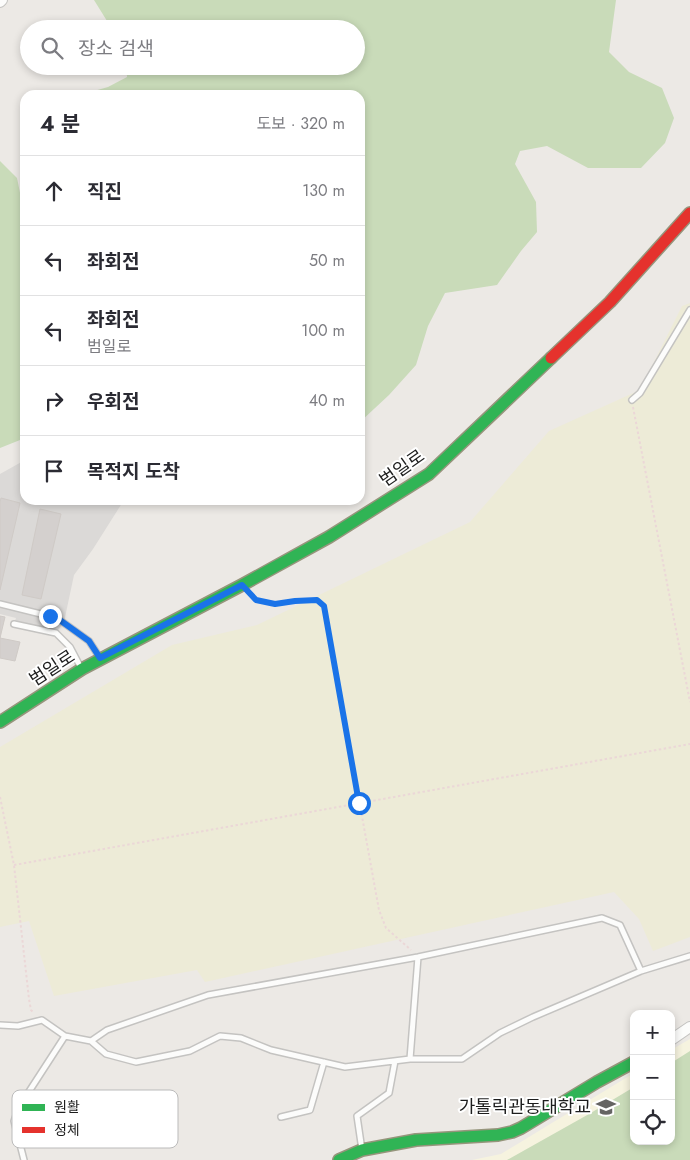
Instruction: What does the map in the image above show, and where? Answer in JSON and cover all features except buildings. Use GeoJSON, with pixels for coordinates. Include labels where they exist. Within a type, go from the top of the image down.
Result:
{"type":"FeatureCollection","features":[{"type":"Feature","properties":{"kind":"street","name":"범일로"},"geometry":{"type":"LineString","coordinates":[[0,722],[100,658],[242,585],[329,537],[429,474],[610,302],[690,213]]}},
{"type":"Feature","properties":{"kind":"street"},"geometry":{"type":"LineString","coordinates":[[675,1037],[690,1027]]}},
{"type":"Feature","properties":{"kind":"street"},"geometry":{"type":"LineString","coordinates":[[339,1160],[362,1150],[416,1140],[498,1135],[512,1132],[522,1128],[630,1064]]}},
{"type":"Feature","properties":{"kind":"lane"},"geometry":{"type":"LineString","coordinates":[[632,400],[640,392],[690,310]]}},
{"type":"Feature","properties":{"kind":"lane"},"geometry":{"type":"LineString","coordinates":[[0,604],[57,618],[89,641],[100,658]]}},
{"type":"Feature","properties":{"kind":"lane"},"geometry":{"type":"LineString","coordinates":[[14,624],[56,633],[70,647],[82,669]]}},
{"type":"Feature","properties":{"kind":"lane"},"geometry":{"type":"LineString","coordinates":[[91,1041],[107,1030],[208,995],[418,957],[602,918],[620,925],[641,971]]}},
{"type":"Feature","properties":{"kind":"lane"},"geometry":{"type":"LineString","coordinates":[[0,1024],[18,1026],[42,1020],[65,1036],[91,1041],[106,1054],[136,1062],[190,1051],[220,1036],[241,1038],[271,1050],[344,1067],[410,1059],[462,1059],[500,1033],[534,1017],[641,971],[690,956]]}},
{"type":"Feature","properties":{"kind":"lane"},"geometry":{"type":"LineString","coordinates":[[410,1059],[418,957]]}},
{"type":"Feature","properties":{"kind":"lane"},"geometry":{"type":"LineString","coordinates":[[30,1090],[65,1036]]}},
{"type":"Feature","properties":{"kind":"lane"},"geometry":{"type":"LineString","coordinates":[[362,1150],[357,1116],[389,1093],[395,1061]]}},
{"type":"Feature","properties":{"kind":"lane"},"geometry":{"type":"LineString","coordinates":[[281,1117],[310,1110],[324,1062]]}},
{"type":"Feature","properties":{"kind":"path"},"geometry":{"type":"LineString","coordinates":[[632,400],[690,702]]}},
{"type":"Feature","properties":{"kind":"path"},"geometry":{"type":"LineString","coordinates":[[242,585],[256,600],[275,604],[317,600],[324,606],[379,910],[386,928],[418,957]]}},
{"type":"Feature","properties":{"kind":"path"},"geometry":{"type":"LineString","coordinates":[[14,865],[690,744]]}},
{"type":"Feature","properties":{"kind":"path"},"geometry":{"type":"LineString","coordinates":[[0,797],[14,865],[31,1010],[42,1020]]}},
{"type":"Feature","properties":{"kind":"shaded area"},"geometry":{"type":"Polygon","coordinates":[[[690,303],[690,937],[653,951],[639,919],[614,892],[205,982],[197,970],[54,996],[29,921],[0,927],[0,747],[172,645],[257,625],[470,522],[549,431],[640,390],[682,306],[690,303]]]}},
{"type":"Feature","properties":{"kind":"shaded area"},"geometry":{"type":"Polygon","coordinates":[[[20,463],[20,505],[121,505],[74,575],[64,622],[56,633],[14,624],[16,618],[0,614],[0,474],[20,463]]]}},
{"type":"Feature","properties":{"kind":"shaded area","name":"가톨릭관동대학교"},"geometry":{"type":"Polygon","coordinates":[[[690,1039],[690,1160],[472,1160],[501,1154],[630,1075],[630,1145],[675,1145],[675,1048],[690,1039]]]}},
{"type":"Feature","properties":{"kind":"green space"},"geometry":{"type":"Polygon","coordinates":[[[94,0],[616,0],[609,52],[629,72],[662,88],[674,118],[665,143],[641,168],[588,168],[547,146],[520,151],[515,164],[536,202],[537,232],[497,285],[445,293],[428,326],[416,365],[389,395],[365,417],[365,90],[98,90],[108,87],[127,77],[127,75],[365,75],[365,20],[106,20],[94,0]]]}},
{"type":"Feature","properties":{"kind":"green space"},"geometry":{"type":"Polygon","coordinates":[[[0,161],[17,178],[20,193],[20,440],[0,448],[0,161]]]}},
{"type":"Feature","properties":{"kind":"green space","name":"가톨릭관동대학교"},"geometry":{"type":"Polygon","coordinates":[[[690,1051],[690,1160],[507,1160],[630,1089],[630,1145],[675,1145],[675,1060],[690,1051]]]}},
{"type":"Feature","properties":{"kind":"traffic: fast"},"geometry":{"type":"LineString","coordinates":[[0,722],[82,669],[329,537],[429,474],[551,358]]}},
{"type":"Feature","properties":{"kind":"traffic: fast"},"geometry":{"type":"LineString","coordinates":[[339,1160],[362,1150],[416,1140],[498,1135],[512,1132],[630,1064]]}},
{"type":"Feature","properties":{"kind":"traffic: jam"},"geometry":{"type":"LineString","coordinates":[[551,358],[610,302],[690,213]]}},
{"type":"Feature","properties":{"kind":"place","name":"가톨릭관동대학교"},"geometry":{"type":"Point","coordinates":[606,1107]}},
{"type":"Feature","properties":{"kind":"route"},"geometry":{"type":"LineString","coordinates":[[50,616],[57,618],[89,641],[100,658],[242,585],[256,600],[275,604],[317,600],[324,606],[359,803]]}}]}
